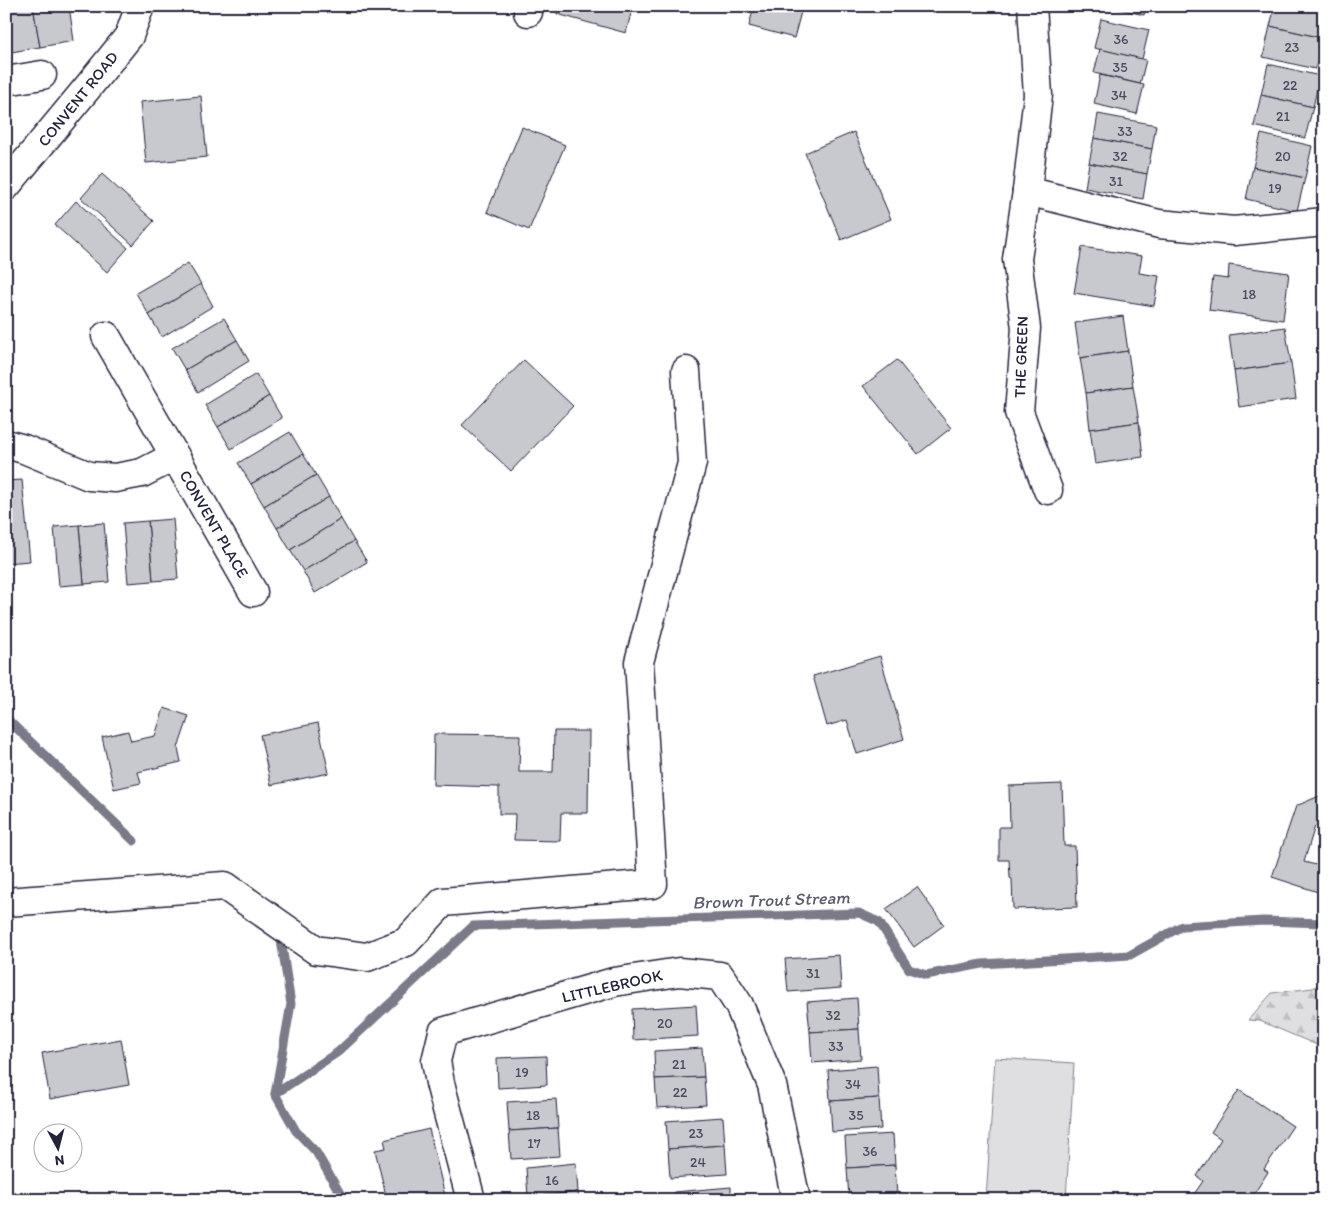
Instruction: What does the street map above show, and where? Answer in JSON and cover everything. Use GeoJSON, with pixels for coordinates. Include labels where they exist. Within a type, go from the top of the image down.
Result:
{"type":"FeatureCollection","features":[{"type":"Feature","properties":{"kind":"street","name":"CONVENT ROAD"},"geometry":{"type":"LineString","coordinates":[[8,180],[91,83],[128,36],[140,6]]}},
{"type":"Feature","properties":{"kind":"street","name":"THE GREEN"},"geometry":{"type":"LineString","coordinates":[[1032,6],[1038,95],[1017,259],[1026,328],[1019,412],[1048,490]]}},
{"type":"Feature","properties":{"kind":"street"},"geometry":{"type":"LineString","coordinates":[[6,81],[42,75]]}},
{"type":"Feature","properties":{"kind":"street"},"geometry":{"type":"LineString","coordinates":[[1027,191],[1158,224],[1234,231],[1324,222]]}},
{"type":"Feature","properties":{"kind":"street","name":"CONVENT PLACE"},"geometry":{"type":"LineString","coordinates":[[106,336],[253,592]]}},
{"type":"Feature","properties":{"kind":"street"},"geometry":{"type":"LineString","coordinates":[[6,902],[225,886],[316,950],[367,957],[406,942],[443,902],[652,884],[639,662],[692,464],[686,371]]}},
{"type":"Feature","properties":{"kind":"street","name":"CONVENT PLACE"},"geometry":{"type":"LineString","coordinates":[[6,444],[24,449],[88,476],[115,478],[142,474],[175,456]]}},
{"type":"Feature","properties":{"kind":"street","name":"LITTLEBROOK"},"geometry":{"type":"LineString","coordinates":[[471,1200],[436,1061],[442,1032],[614,982],[678,972],[720,976],[739,1005],[772,1085],[796,1200]]}},
{"type":"Feature","properties":{"kind":"green space"},"geometry":{"type":"Polygon","coordinates":[[[1324,982],[1324,1048],[1260,1021],[1248,1020],[1272,993],[1313,988],[1324,982]]]}},
{"type":"Feature","properties":{"kind":"green space"},"geometry":{"type":"Polygon","coordinates":[[[995,1058],[1074,1063],[1066,1200],[986,1200],[995,1058]]]}},
{"type":"Feature","properties":{"kind":"building"},"geometry":{"type":"Polygon","coordinates":[[[6,6],[33,6],[40,47],[6,53],[6,6]]]}},
{"type":"Feature","properties":{"kind":"building"},"geometry":{"type":"Polygon","coordinates":[[[33,6],[69,6],[74,41],[40,47],[33,6]]]}},
{"type":"Feature","properties":{"kind":"building"},"geometry":{"type":"Polygon","coordinates":[[[559,6],[633,6],[626,33],[557,14],[559,6]]]}},
{"type":"Feature","properties":{"kind":"building"},"geometry":{"type":"Polygon","coordinates":[[[754,6],[780,6],[801,12],[794,38],[749,26],[754,6]]]}},
{"type":"Feature","properties":{"kind":"building"},"geometry":{"type":"Polygon","coordinates":[[[1107,6],[1146,6],[1144,15],[1107,6]]]}},
{"type":"Feature","properties":{"kind":"building"},"geometry":{"type":"Polygon","coordinates":[[[1275,6],[1324,7],[1324,31],[1322,38],[1270,26],[1275,6]]]}},
{"type":"Feature","properties":{"kind":"building"},"geometry":{"type":"Polygon","coordinates":[[[1101,19],[1149,30],[1142,59],[1094,48],[1101,19]]]}},
{"type":"Feature","properties":{"kind":"building"},"geometry":{"type":"Polygon","coordinates":[[[1270,26],[1322,38],[1315,69],[1263,57],[1270,26]]]}},
{"type":"Feature","properties":{"kind":"building"},"geometry":{"type":"Polygon","coordinates":[[[1100,49],[1146,60],[1140,84],[1094,73],[1100,49]]]}},
{"type":"Feature","properties":{"kind":"building"},"geometry":{"type":"Polygon","coordinates":[[[1268,64],[1320,76],[1313,107],[1261,95],[1268,64]]]}},
{"type":"Feature","properties":{"kind":"building"},"geometry":{"type":"Polygon","coordinates":[[[1100,75],[1144,85],[1137,114],[1094,104],[1100,75]]]}},
{"type":"Feature","properties":{"kind":"building"},"geometry":{"type":"Polygon","coordinates":[[[1261,95],[1313,107],[1305,138],[1254,126],[1261,95]]]}},
{"type":"Feature","properties":{"kind":"building"},"geometry":{"type":"Polygon","coordinates":[[[201,96],[207,157],[146,163],[140,102],[201,96]]]}},
{"type":"Feature","properties":{"kind":"building"},"geometry":{"type":"Polygon","coordinates":[[[1098,114],[1156,125],[1152,149],[1094,138],[1098,114]]]}},
{"type":"Feature","properties":{"kind":"building"},"geometry":{"type":"Polygon","coordinates":[[[522,127],[565,145],[529,230],[487,212],[522,127]]]}},
{"type":"Feature","properties":{"kind":"building"},"geometry":{"type":"Polygon","coordinates":[[[854,132],[891,219],[841,240],[805,153],[854,132]]]}},
{"type":"Feature","properties":{"kind":"building"},"geometry":{"type":"Polygon","coordinates":[[[1261,134],[1312,146],[1305,178],[1253,167],[1261,134]]]}},
{"type":"Feature","properties":{"kind":"building"},"geometry":{"type":"Polygon","coordinates":[[[1094,138],[1152,149],[1147,174],[1089,163],[1094,138]]]}},
{"type":"Feature","properties":{"kind":"building"},"geometry":{"type":"Polygon","coordinates":[[[1089,163],[1147,174],[1143,199],[1085,188],[1089,163]]]}},
{"type":"Feature","properties":{"kind":"building"},"geometry":{"type":"Polygon","coordinates":[[[1253,167],[1305,178],[1297,211],[1246,199],[1253,167]]]}},
{"type":"Feature","properties":{"kind":"building"},"geometry":{"type":"Polygon","coordinates":[[[102,174],[154,221],[133,245],[81,198],[102,174]]]}},
{"type":"Feature","properties":{"kind":"building"},"geometry":{"type":"Polygon","coordinates":[[[76,201],[128,248],[107,272],[55,225],[76,201]]]}},
{"type":"Feature","properties":{"kind":"building"},"geometry":{"type":"Polygon","coordinates":[[[1082,247],[1142,256],[1139,273],[1159,276],[1154,306],[1074,293],[1082,247]]]}},
{"type":"Feature","properties":{"kind":"building"},"geometry":{"type":"Polygon","coordinates":[[[188,263],[201,284],[149,315],[136,293],[188,263]]]}},
{"type":"Feature","properties":{"kind":"building"},"geometry":{"type":"Polygon","coordinates":[[[1229,265],[1289,273],[1283,320],[1209,310],[1213,277],[1228,279],[1229,265]]]}},
{"type":"Feature","properties":{"kind":"building"},"geometry":{"type":"Polygon","coordinates":[[[201,284],[213,306],[162,337],[149,315],[201,284]]]}},
{"type":"Feature","properties":{"kind":"building"},"geometry":{"type":"Polygon","coordinates":[[[1123,316],[1128,351],[1080,358],[1075,323],[1123,316]]]}},
{"type":"Feature","properties":{"kind":"building"},"geometry":{"type":"Polygon","coordinates":[[[224,318],[237,340],[185,370],[172,348],[224,318]]]}},
{"type":"Feature","properties":{"kind":"building"},"geometry":{"type":"Polygon","coordinates":[[[1285,327],[1291,363],[1234,371],[1229,335],[1285,327]]]}},
{"type":"Feature","properties":{"kind":"building"},"geometry":{"type":"Polygon","coordinates":[[[237,340],[249,361],[198,392],[185,370],[237,340]]]}},
{"type":"Feature","properties":{"kind":"building"},"geometry":{"type":"Polygon","coordinates":[[[1128,351],[1133,386],[1086,393],[1080,358],[1128,351]]]}},
{"type":"Feature","properties":{"kind":"building"},"geometry":{"type":"Polygon","coordinates":[[[524,360],[573,406],[511,471],[462,425],[524,360]]]}},
{"type":"Feature","properties":{"kind":"building"},"geometry":{"type":"Polygon","coordinates":[[[897,360],[951,428],[918,454],[863,386],[897,360]]]}},
{"type":"Feature","properties":{"kind":"building"},"geometry":{"type":"Polygon","coordinates":[[[1291,363],[1296,399],[1239,407],[1234,371],[1291,363]]]}},
{"type":"Feature","properties":{"kind":"building"},"geometry":{"type":"Polygon","coordinates":[[[256,374],[269,396],[218,427],[205,405],[256,374]]]}},
{"type":"Feature","properties":{"kind":"building"},"geometry":{"type":"Polygon","coordinates":[[[1133,386],[1139,422],[1090,429],[1086,393],[1133,386]]]}},
{"type":"Feature","properties":{"kind":"building"},"geometry":{"type":"Polygon","coordinates":[[[269,396],[282,418],[231,449],[218,427],[269,396]]]}},
{"type":"Feature","properties":{"kind":"building"},"geometry":{"type":"Polygon","coordinates":[[[1139,422],[1143,457],[1095,464],[1090,429],[1139,422]]]}},
{"type":"Feature","properties":{"kind":"building"},"geometry":{"type":"Polygon","coordinates":[[[290,432],[303,454],[251,484],[238,463],[290,432]]]}},
{"type":"Feature","properties":{"kind":"building"},"geometry":{"type":"Polygon","coordinates":[[[303,454],[316,475],[264,506],[251,484],[303,454]]]}},
{"type":"Feature","properties":{"kind":"building"},"geometry":{"type":"Polygon","coordinates":[[[316,475],[329,497],[277,528],[264,506],[316,475]]]}},
{"type":"Feature","properties":{"kind":"building"},"geometry":{"type":"Polygon","coordinates":[[[22,480],[30,561],[6,563],[6,481],[22,480]]]}},
{"type":"Feature","properties":{"kind":"building"},"geometry":{"type":"Polygon","coordinates":[[[329,497],[341,519],[290,550],[277,528],[329,497]]]}},
{"type":"Feature","properties":{"kind":"building"},"geometry":{"type":"Polygon","coordinates":[[[173,519],[178,579],[153,581],[148,521],[173,519]]]}},
{"type":"Feature","properties":{"kind":"building"},"geometry":{"type":"Polygon","coordinates":[[[341,519],[354,541],[303,571],[290,550],[341,519]]]}},
{"type":"Feature","properties":{"kind":"building"},"geometry":{"type":"Polygon","coordinates":[[[148,521],[153,581],[128,583],[123,523],[148,521]]]}},
{"type":"Feature","properties":{"kind":"building"},"geometry":{"type":"Polygon","coordinates":[[[104,523],[109,582],[84,584],[79,525],[104,523]]]}},
{"type":"Feature","properties":{"kind":"building"},"geometry":{"type":"Polygon","coordinates":[[[79,525],[84,584],[59,586],[54,527],[79,525]]]}},
{"type":"Feature","properties":{"kind":"building"},"geometry":{"type":"Polygon","coordinates":[[[354,541],[367,562],[315,593],[303,571],[354,541]]]}},
{"type":"Feature","properties":{"kind":"building"},"geometry":{"type":"Polygon","coordinates":[[[880,656],[904,739],[857,754],[847,720],[827,726],[813,676],[880,656]]]}},
{"type":"Feature","properties":{"kind":"building"},"geometry":{"type":"Polygon","coordinates":[[[164,708],[189,716],[178,748],[181,762],[138,772],[141,783],[114,789],[102,737],[128,731],[131,741],[155,736],[164,708]]]}},
{"type":"Feature","properties":{"kind":"building"},"geometry":{"type":"Polygon","coordinates":[[[318,723],[329,773],[271,785],[260,735],[318,723]]]}},
{"type":"Feature","properties":{"kind":"building"},"geometry":{"type":"Polygon","coordinates":[[[554,731],[589,731],[588,813],[561,813],[560,841],[514,840],[515,814],[499,814],[499,787],[433,785],[434,734],[520,735],[519,772],[553,772],[554,731]]]}},
{"type":"Feature","properties":{"kind":"building"},"geometry":{"type":"Polygon","coordinates":[[[1062,784],[1064,846],[1075,846],[1077,907],[1013,909],[1009,860],[999,860],[999,827],[1010,827],[1009,786],[1062,784]]]}},
{"type":"Feature","properties":{"kind":"building"},"geometry":{"type":"Polygon","coordinates":[[[1324,794],[1324,823],[1321,822],[1315,826],[1304,862],[1324,867],[1324,894],[1272,877],[1296,806],[1324,794]]]}},
{"type":"Feature","properties":{"kind":"building"},"geometry":{"type":"Polygon","coordinates":[[[917,887],[944,925],[914,947],[886,909],[917,887]]]}},
{"type":"Feature","properties":{"kind":"building"},"geometry":{"type":"Polygon","coordinates":[[[839,955],[841,988],[788,992],[785,959],[839,955]]]}},
{"type":"Feature","properties":{"kind":"building"},"geometry":{"type":"Polygon","coordinates":[[[857,998],[859,1029],[810,1032],[807,1002],[857,998]]]}},
{"type":"Feature","properties":{"kind":"building"},"geometry":{"type":"Polygon","coordinates":[[[696,1005],[698,1036],[633,1040],[632,1009],[696,1005]]]}},
{"type":"Feature","properties":{"kind":"building"},"geometry":{"type":"Polygon","coordinates":[[[859,1029],[861,1059],[812,1063],[810,1032],[859,1029]]]}},
{"type":"Feature","properties":{"kind":"building"},"geometry":{"type":"Polygon","coordinates":[[[121,1039],[129,1085],[50,1099],[42,1053],[121,1039]]]}},
{"type":"Feature","properties":{"kind":"building"},"geometry":{"type":"Polygon","coordinates":[[[702,1048],[704,1077],[655,1079],[654,1051],[702,1048]]]}},
{"type":"Feature","properties":{"kind":"building"},"geometry":{"type":"Polygon","coordinates":[[[546,1056],[547,1085],[498,1088],[497,1058],[546,1056]]]}},
{"type":"Feature","properties":{"kind":"building"},"geometry":{"type":"Polygon","coordinates":[[[877,1066],[879,1098],[830,1101],[828,1070],[877,1066]]]}},
{"type":"Feature","properties":{"kind":"building"},"geometry":{"type":"Polygon","coordinates":[[[704,1077],[706,1105],[657,1108],[655,1079],[704,1077]]]}},
{"type":"Feature","properties":{"kind":"building"},"geometry":{"type":"Polygon","coordinates":[[[1239,1090],[1293,1126],[1264,1169],[1268,1172],[1250,1200],[1228,1200],[1218,1194],[1214,1200],[1196,1200],[1192,1197],[1203,1181],[1197,1176],[1221,1139],[1211,1132],[1239,1090]]]}},
{"type":"Feature","properties":{"kind":"building"},"geometry":{"type":"Polygon","coordinates":[[[879,1098],[881,1129],[832,1132],[830,1101],[879,1098]]]}},
{"type":"Feature","properties":{"kind":"building"},"geometry":{"type":"Polygon","coordinates":[[[556,1099],[558,1128],[509,1131],[507,1102],[556,1099]]]}},
{"type":"Feature","properties":{"kind":"building"},"geometry":{"type":"Polygon","coordinates":[[[723,1117],[725,1145],[668,1149],[666,1121],[723,1117]]]}},
{"type":"Feature","properties":{"kind":"building"},"geometry":{"type":"Polygon","coordinates":[[[558,1128],[560,1156],[511,1159],[509,1131],[558,1128]]]}},
{"type":"Feature","properties":{"kind":"building"},"geometry":{"type":"Polygon","coordinates":[[[429,1129],[446,1200],[387,1200],[375,1150],[386,1148],[384,1140],[429,1129]]]}},
{"type":"Feature","properties":{"kind":"building"},"geometry":{"type":"Polygon","coordinates":[[[893,1134],[895,1165],[847,1168],[845,1137],[893,1134]]]}},
{"type":"Feature","properties":{"kind":"building"},"geometry":{"type":"Polygon","coordinates":[[[725,1145],[727,1174],[670,1178],[668,1149],[725,1145]]]}},
{"type":"Feature","properties":{"kind":"building"},"geometry":{"type":"Polygon","coordinates":[[[576,1163],[578,1192],[528,1197],[526,1168],[576,1163]]]}},
{"type":"Feature","properties":{"kind":"building"},"geometry":{"type":"Polygon","coordinates":[[[895,1165],[897,1196],[849,1199],[847,1168],[895,1165]]]}},
{"type":"Feature","properties":{"kind":"building"},"geometry":{"type":"Polygon","coordinates":[[[731,1187],[731,1200],[674,1200],[674,1192],[731,1187]]]}},
{"type":"Feature","properties":{"kind":"building"},"geometry":{"type":"Polygon","coordinates":[[[578,1192],[579,1200],[528,1200],[528,1197],[578,1192]]]}},
{"type":"Feature","properties":{"kind":"waterway"},"geometry":{"type":"LineString","coordinates":[[6,718],[134,841]]}},
{"type":"Feature","properties":{"kind":"waterway","name":"Brown Trout Stream"},"geometry":{"type":"LineString","coordinates":[[275,1094],[338,1052],[473,926],[859,913],[879,922],[909,969],[926,975],[982,964],[1130,955],[1182,926],[1263,921],[1324,923]]}},
{"type":"Feature","properties":{"kind":"waterway"},"geometry":{"type":"LineString","coordinates":[[281,940],[291,1004],[275,1094],[296,1131],[316,1152],[344,1200]]}}]}
